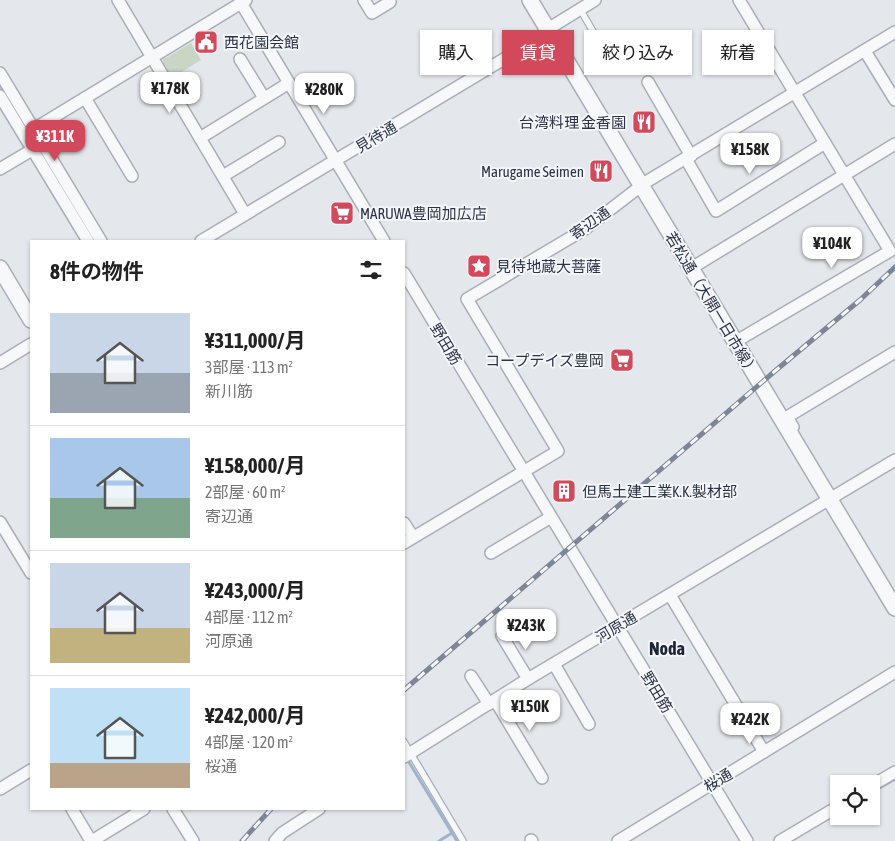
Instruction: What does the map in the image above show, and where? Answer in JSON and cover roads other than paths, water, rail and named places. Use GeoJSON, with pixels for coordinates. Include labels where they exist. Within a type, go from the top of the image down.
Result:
{"type":"FeatureCollection","features":[{"type":"Feature","properties":{"kind":"street"},"geometry":{"type":"LineString","coordinates":[[118,0],[245,214]]}},
{"type":"Feature","properties":{"kind":"street"},"geometry":{"type":"LineString","coordinates":[[364,0],[372,13],[390,2],[389,0]]}},
{"type":"Feature","properties":{"kind":"street","name":"若松通（大開一日市線）"},"geometry":{"type":"LineString","coordinates":[[530,0],[548,30]]}},
{"type":"Feature","properties":{"kind":"street","name":"見待通"},"geometry":{"type":"LineString","coordinates":[[548,30],[595,0]]}},
{"type":"Feature","properties":{"kind":"street"},"geometry":{"type":"LineString","coordinates":[[735,342],[890,251],[739,0]]}},
{"type":"Feature","properties":{"kind":"street"},"geometry":{"type":"LineString","coordinates":[[34,129],[243,2],[289,83],[383,240]]}},
{"type":"Feature","properties":{"kind":"street","name":"寄辺通"},"geometry":{"type":"LineString","coordinates":[[523,471],[558,451],[467,299],[585,229],[640,186],[895,32]]}},
{"type":"Feature","properties":{"kind":"street"},"geometry":{"type":"LineString","coordinates":[[865,50],[895,100]]}},
{"type":"Feature","properties":{"kind":"street","name":"見待通"},"geometry":{"type":"LineString","coordinates":[[203,240],[336,161],[502,58]]}},
{"type":"Feature","properties":{"kind":"street"},"geometry":{"type":"LineString","coordinates":[[240,59],[264,98]]}},
{"type":"Feature","properties":{"kind":"street"},"geometry":{"type":"LineString","coordinates":[[0,73],[100,240]]}},
{"type":"Feature","properties":{"kind":"street","name":"若松通（大開一日市線）"},"geometry":{"type":"LineString","coordinates":[[574,74],[690,269],[834,498],[895,608]]}},
{"type":"Feature","properties":{"kind":"street"},"geometry":{"type":"LineString","coordinates":[[648,82],[716,210],[825,143]]}},
{"type":"Feature","properties":{"kind":"street"},"geometry":{"type":"LineString","coordinates":[[200,138],[289,83]]}},
{"type":"Feature","properties":{"kind":"street"},"geometry":{"type":"LineString","coordinates":[[0,96],[87,240]]}},
{"type":"Feature","properties":{"kind":"street"},"geometry":{"type":"LineString","coordinates":[[86,98],[132,176]]}},
{"type":"Feature","properties":{"kind":"street"},"geometry":{"type":"LineString","coordinates":[[223,176],[279,142]]}},
{"type":"Feature","properties":{"kind":"street"},"geometry":{"type":"LineString","coordinates":[[690,269],[895,144]]}},
{"type":"Feature","properties":{"kind":"street"},"geometry":{"type":"LineString","coordinates":[[0,169],[32,150]]}},
{"type":"Feature","properties":{"kind":"street"},"geometry":{"type":"LineString","coordinates":[[0,268],[30,318]]}},
{"type":"Feature","properties":{"kind":"street","name":"野田筋"},"geometry":{"type":"LineString","coordinates":[[405,275],[747,841]]}},
{"type":"Feature","properties":{"kind":"street"},"geometry":{"type":"LineString","coordinates":[[0,363],[30,345]]}},
{"type":"Feature","properties":{"kind":"street"},"geometry":{"type":"LineString","coordinates":[[834,498],[786,417],[895,352]]}},
{"type":"Feature","properties":{"kind":"street","name":"河原通"},"geometry":{"type":"LineString","coordinates":[[407,755],[528,679],[895,460]]}},
{"type":"Feature","properties":{"kind":"street"},"geometry":{"type":"LineString","coordinates":[[405,527],[408,540],[523,471]]}},
{"type":"Feature","properties":{"kind":"street"},"geometry":{"type":"LineString","coordinates":[[491,553],[551,517]]}},
{"type":"Feature","properties":{"kind":"street"},"geometry":{"type":"LineString","coordinates":[[0,522],[30,572]]}},
{"type":"Feature","properties":{"kind":"street"},"geometry":{"type":"LineString","coordinates":[[670,595],[764,752]]}},
{"type":"Feature","properties":{"kind":"street"},"geometry":{"type":"LineString","coordinates":[[502,636],[528,679]]}},
{"type":"Feature","properties":{"kind":"street"},"geometry":{"type":"LineString","coordinates":[[554,664],[589,724]]}},
{"type":"Feature","properties":{"kind":"street","name":"桜通"},"geometry":{"type":"LineString","coordinates":[[618,841],[895,672]]}},
{"type":"Feature","properties":{"kind":"street"},"geometry":{"type":"LineString","coordinates":[[472,676],[492,702],[542,778]]}},
{"type":"Feature","properties":{"kind":"street"},"geometry":{"type":"LineString","coordinates":[[0,789],[30,771]]}},
{"type":"Feature","properties":{"kind":"street"},"geometry":{"type":"LineString","coordinates":[[880,781],[895,772]]}},
{"type":"Feature","properties":{"kind":"street"},"geometry":{"type":"LineString","coordinates":[[73,810],[92,841],[142,810]]}},
{"type":"Feature","properties":{"kind":"street"},"geometry":{"type":"LineString","coordinates":[[174,810],[193,841]]}},
{"type":"Feature","properties":{"kind":"street"},"geometry":{"type":"LineString","coordinates":[[275,841],[282,833],[317,810]]}},
{"type":"Feature","properties":{"kind":"street"},"geometry":{"type":"LineString","coordinates":[[780,841],[830,811]]}},
{"type":"Feature","properties":{"kind":"lane"},"geometry":{"type":"LineString","coordinates":[[580,9],[593,30]]}},
{"type":"Feature","properties":{"kind":"lane"},"geometry":{"type":"LineString","coordinates":[[407,755],[463,841]]}},
{"type":"Feature","properties":{"kind":"waterway"},"geometry":{"type":"LineString","coordinates":[[0,85],[19,117]]}},
{"type":"Feature","properties":{"kind":"waterway"},"geometry":{"type":"LineString","coordinates":[[407,759],[457,841]]}},
{"type":"Feature","properties":{"kind":"waterway"},"geometry":{"type":"LineString","coordinates":[[880,788],[895,779]]}},
{"type":"Feature","properties":{"kind":"waterway"},"geometry":{"type":"LineString","coordinates":[[439,841],[452,833]]}},
{"type":"Feature","properties":{"kind":"railway"},"geometry":{"type":"LineString","coordinates":[[405,689],[860,300],[895,267]]}},
{"type":"Feature","properties":{"kind":"railway"},"geometry":{"type":"LineString","coordinates":[[242,841],[270,810]]}},
{"type":"Feature","properties":{"kind":"place","name":"西花園会館"},"geometry":{"type":"Point","coordinates":[206,42]}},
{"type":"Feature","properties":{"kind":"place","name":"台湾料理 金香園"},"geometry":{"type":"Point","coordinates":[644,122]}},
{"type":"Feature","properties":{"kind":"place","name":"Marugame Seimen"},"geometry":{"type":"Point","coordinates":[601,171]}},
{"type":"Feature","properties":{"kind":"place","name":"MARUWA豊岡加広店"},"geometry":{"type":"Point","coordinates":[342,213]}},
{"type":"Feature","properties":{"kind":"place","name":"見待地蔵大菩薩"},"geometry":{"type":"Point","coordinates":[479,266]}},
{"type":"Feature","properties":{"kind":"place","name":"コープデイズ豊岡"},"geometry":{"type":"Point","coordinates":[622,360]}},
{"type":"Feature","properties":{"kind":"place","name":"但馬土建工業K.K.製材部"},"geometry":{"type":"Point","coordinates":[564,491]}},
{"type":"Feature","properties":{"kind":"district","name":"Noda"},"geometry":{"type":"Point","coordinates":[667,648]}}]}
